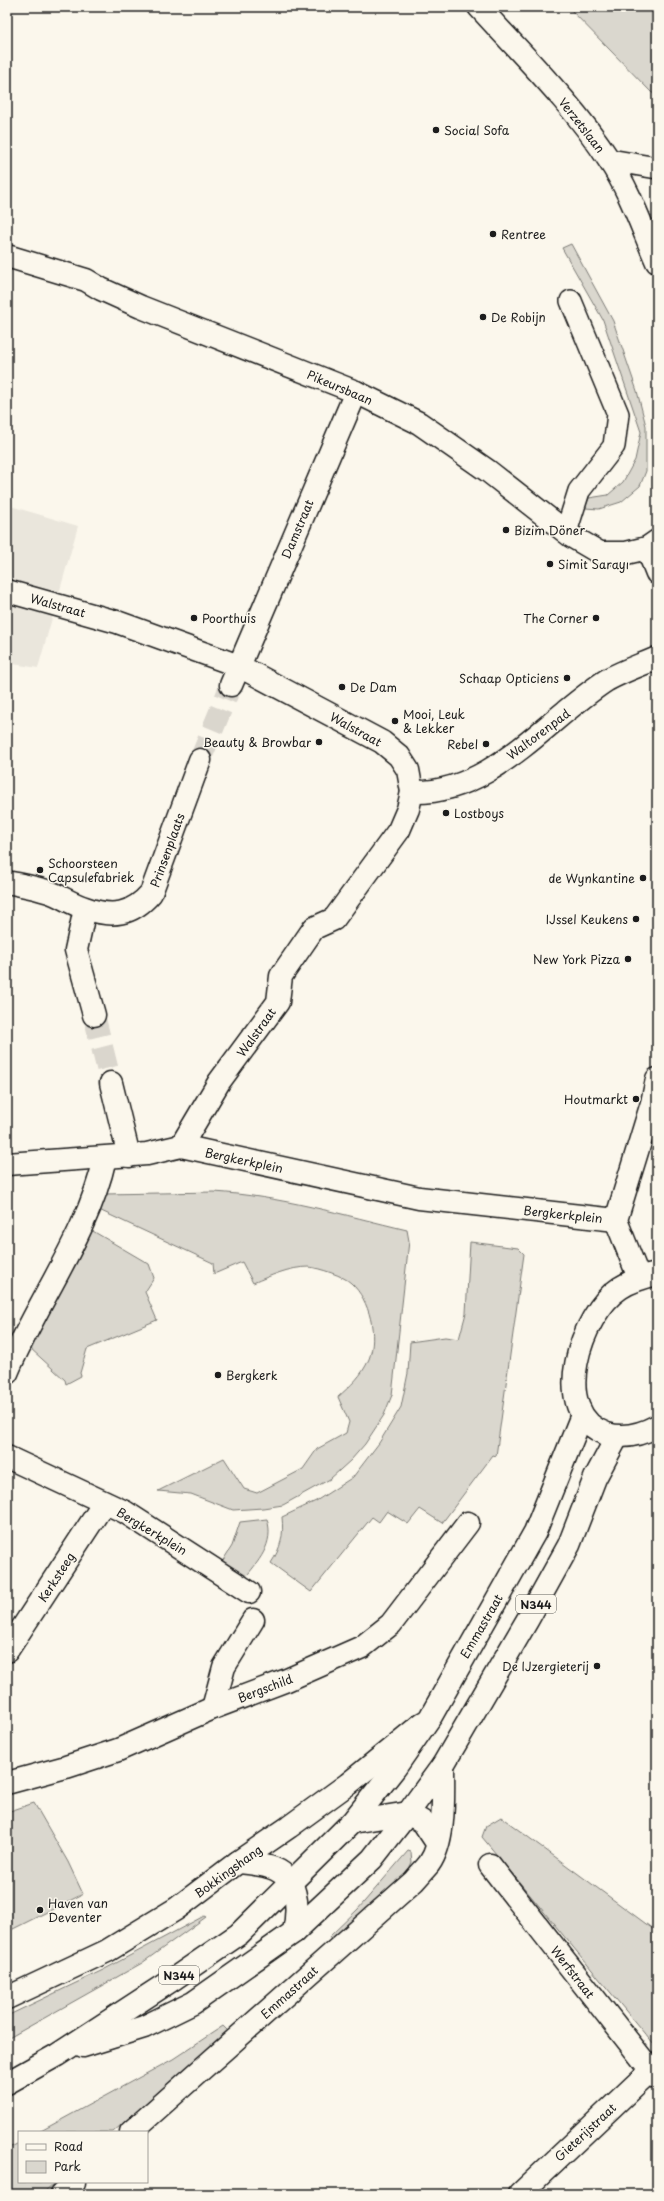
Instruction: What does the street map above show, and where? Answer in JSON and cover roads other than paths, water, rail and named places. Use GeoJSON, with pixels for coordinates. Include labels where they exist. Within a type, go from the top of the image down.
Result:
{"type":"FeatureCollection","features":[{"type":"Feature","properties":{"kind":"street","name":"Verzetslaan"},"geometry":{"type":"LineString","coordinates":[[479,7],[578,117],[610,160],[625,186],[657,262]]}},
{"type":"Feature","properties":{"kind":"street","name":"Pikeursbaan"},"geometry":{"type":"LineString","coordinates":[[7,256],[86,280],[101,290],[141,307],[356,392],[419,423],[488,472],[566,532],[600,553],[626,553],[652,545]]}},
{"type":"Feature","properties":{"kind":"street","name":"Damstraat"},"geometry":{"type":"LineString","coordinates":[[235,676],[356,392]]}},
{"type":"Feature","properties":{"kind":"street"},"geometry":{"type":"LineString","coordinates":[[652,545],[657,573]]}},
{"type":"Feature","properties":{"kind":"street","name":"Walstraat"},"geometry":{"type":"LineString","coordinates":[[7,592],[117,622],[382,742],[399,756],[408,770],[412,792],[408,809],[399,830],[334,919],[314,928],[281,976],[278,1002],[219,1082],[181,1146]]}},
{"type":"Feature","properties":{"kind":"street","name":"Waltorenpad"},"geometry":{"type":"LineString","coordinates":[[412,792],[428,792],[446,789],[492,769],[608,680],[657,658]]}},
{"type":"Feature","properties":{"kind":"street","name":"Prinsenplaats"},"geometry":{"type":"LineString","coordinates":[[7,882],[50,892],[85,909],[106,913],[129,912],[141,905],[151,893],[200,760]]}},
{"type":"Feature","properties":{"kind":"street"},"geometry":{"type":"LineString","coordinates":[[85,909],[76,950],[94,1015]]}},
{"type":"Feature","properties":{"kind":"street"},"geometry":{"type":"LineString","coordinates":[[657,1079],[652,1104],[616,1220],[648,1276],[619,1288],[610,1296],[599,1310],[584,1338],[576,1364],[574,1386],[576,1400],[582,1414],[591,1425],[601,1431],[617,1437],[646,1431],[657,1426]]}},
{"type":"Feature","properties":{"kind":"street"},"geometry":{"type":"LineString","coordinates":[[111,1082],[129,1156]]}},
{"type":"Feature","properties":{"kind":"street","name":"Bergkerkplein"},"geometry":{"type":"LineString","coordinates":[[7,1164],[129,1156],[181,1146],[419,1198],[616,1220]]}},
{"type":"Feature","properties":{"kind":"street"},"geometry":{"type":"LineString","coordinates":[[7,1372],[18,1347],[86,1216],[100,1179],[105,1158]]}},
{"type":"Feature","properties":{"kind":"street","name":"Emmastraat"},"geometry":{"type":"LineString","coordinates":[[7,2083],[57,2055],[175,1978],[239,1934],[292,1884],[352,1822],[396,1768],[431,1716],[535,1532],[582,1414]]}},
{"type":"Feature","properties":{"kind":"street","name":"Emmastraat"},"geometry":{"type":"LineString","coordinates":[[57,2055],[144,2027],[193,2004],[294,1932],[372,1859],[408,1813],[443,1764],[528,1619],[568,1545],[595,1478],[617,1437]]}},
{"type":"Feature","properties":{"kind":"street","name":"Bergkerkplein"},"geometry":{"type":"LineString","coordinates":[[7,1457],[104,1504],[125,1512],[249,1592]]}},
{"type":"Feature","properties":{"kind":"street","name":"Kerksteeg"},"geometry":{"type":"LineString","coordinates":[[7,1651],[104,1504]]}},
{"type":"Feature","properties":{"kind":"street","name":"Bergschild"},"geometry":{"type":"LineString","coordinates":[[9,1780],[66,1767],[118,1750],[214,1708],[287,1680],[362,1646],[391,1624],[468,1523]]}},
{"type":"Feature","properties":{"kind":"street"},"geometry":{"type":"LineString","coordinates":[[214,1708],[224,1667],[253,1620]]}},
{"type":"Feature","properties":{"kind":"street","name":"Bokkingshang"},"geometry":{"type":"LineString","coordinates":[[7,1998],[107,1951],[176,1909],[238,1862],[290,1827],[342,1788],[431,1716]]}},
{"type":"Feature","properties":{"kind":"street","name":"Emmastraat"},"geometry":{"type":"LineString","coordinates":[[132,2131],[414,1881],[429,1863],[437,1843],[443,1815],[443,1764]]}},
{"type":"Feature","properties":{"kind":"street"},"geometry":{"type":"LineString","coordinates":[[352,1822],[408,1813],[423,1822],[437,1843]]}},
{"type":"Feature","properties":{"kind":"street"},"geometry":{"type":"LineString","coordinates":[[238,1862],[271,1867],[292,1884],[298,1907],[294,1932]]}},
{"type":"Feature","properties":{"kind":"street","name":"Werfstraat"},"geometry":{"type":"LineString","coordinates":[[490,1864],[654,2075]]}},
{"type":"Feature","properties":{"kind":"street","name":"Gieterijstraat"},"geometry":{"type":"LineString","coordinates":[[520,2194],[654,2075]]}},
{"type":"Feature","properties":{"kind":"street"},"geometry":{"type":"LineString","coordinates":[[61,2194],[73,2183]]}},
{"type":"Feature","properties":{"kind":"lane"},"geometry":{"type":"LineString","coordinates":[[610,160],[657,168]]}},
{"type":"Feature","properties":{"kind":"lane"},"geometry":{"type":"LineString","coordinates":[[566,532],[579,491],[614,446],[618,414],[571,300]]}},
{"type":"Feature","properties":{"kind":"tunnel"},"geometry":{"type":"LineString","coordinates":[[200,760],[231,685]]}},
{"type":"Feature","properties":{"kind":"tunnel"},"geometry":{"type":"LineString","coordinates":[[94,1015],[111,1083]]}},
{"type":"Feature","properties":{"kind":"place","name":"Social Sofa"},"geometry":{"type":"Point","coordinates":[436,130]}},
{"type":"Feature","properties":{"kind":"place","name":"Rentree"},"geometry":{"type":"Point","coordinates":[493,234]}},
{"type":"Feature","properties":{"kind":"place","name":"De Robijn"},"geometry":{"type":"Point","coordinates":[483,317]}},
{"type":"Feature","properties":{"kind":"place","name":"Bizim Döner"},"geometry":{"type":"Point","coordinates":[506,530]}},
{"type":"Feature","properties":{"kind":"place","name":"Simit Sarayı"},"geometry":{"type":"Point","coordinates":[550,564]}},
{"type":"Feature","properties":{"kind":"place","name":"Poorthuis"},"geometry":{"type":"Point","coordinates":[194,618]}},
{"type":"Feature","properties":{"kind":"place","name":"The Corner"},"geometry":{"type":"Point","coordinates":[596,618]}},
{"type":"Feature","properties":{"kind":"place","name":"Schaap Opticiens"},"geometry":{"type":"Point","coordinates":[567,678]}},
{"type":"Feature","properties":{"kind":"place","name":"De Dam"},"geometry":{"type":"Point","coordinates":[342,687]}},
{"type":"Feature","properties":{"kind":"place","name":"Mooi, Leuk & Lekker"},"geometry":{"type":"Point","coordinates":[395,721]}},
{"type":"Feature","properties":{"kind":"place","name":"Beauty & Browbar"},"geometry":{"type":"Point","coordinates":[319,742]}},
{"type":"Feature","properties":{"kind":"place","name":"Rebel"},"geometry":{"type":"Point","coordinates":[486,744]}},
{"type":"Feature","properties":{"kind":"place","name":"Lostboys"},"geometry":{"type":"Point","coordinates":[446,813]}},
{"type":"Feature","properties":{"kind":"place","name":"Schoorsteen Capsulefabriek"},"geometry":{"type":"Point","coordinates":[40,870]}},
{"type":"Feature","properties":{"kind":"place","name":"de Wynkantine"},"geometry":{"type":"Point","coordinates":[643,878]}},
{"type":"Feature","properties":{"kind":"place","name":"IJssel Keukens"},"geometry":{"type":"Point","coordinates":[636,919]}},
{"type":"Feature","properties":{"kind":"place","name":"New York Pizza"},"geometry":{"type":"Point","coordinates":[628,959]}},
{"type":"Feature","properties":{"kind":"place","name":"Houtmarkt"},"geometry":{"type":"Point","coordinates":[636,1099]}},
{"type":"Feature","properties":{"kind":"place","name":"Bergkerk"},"geometry":{"type":"Point","coordinates":[218,1375]}},
{"type":"Feature","properties":{"kind":"place","name":"De IJzergieterij"},"geometry":{"type":"Point","coordinates":[597,1666]}},
{"type":"Feature","properties":{"kind":"place","name":"Haven van Deventer"},"geometry":{"type":"Point","coordinates":[40,1910]}}]}
